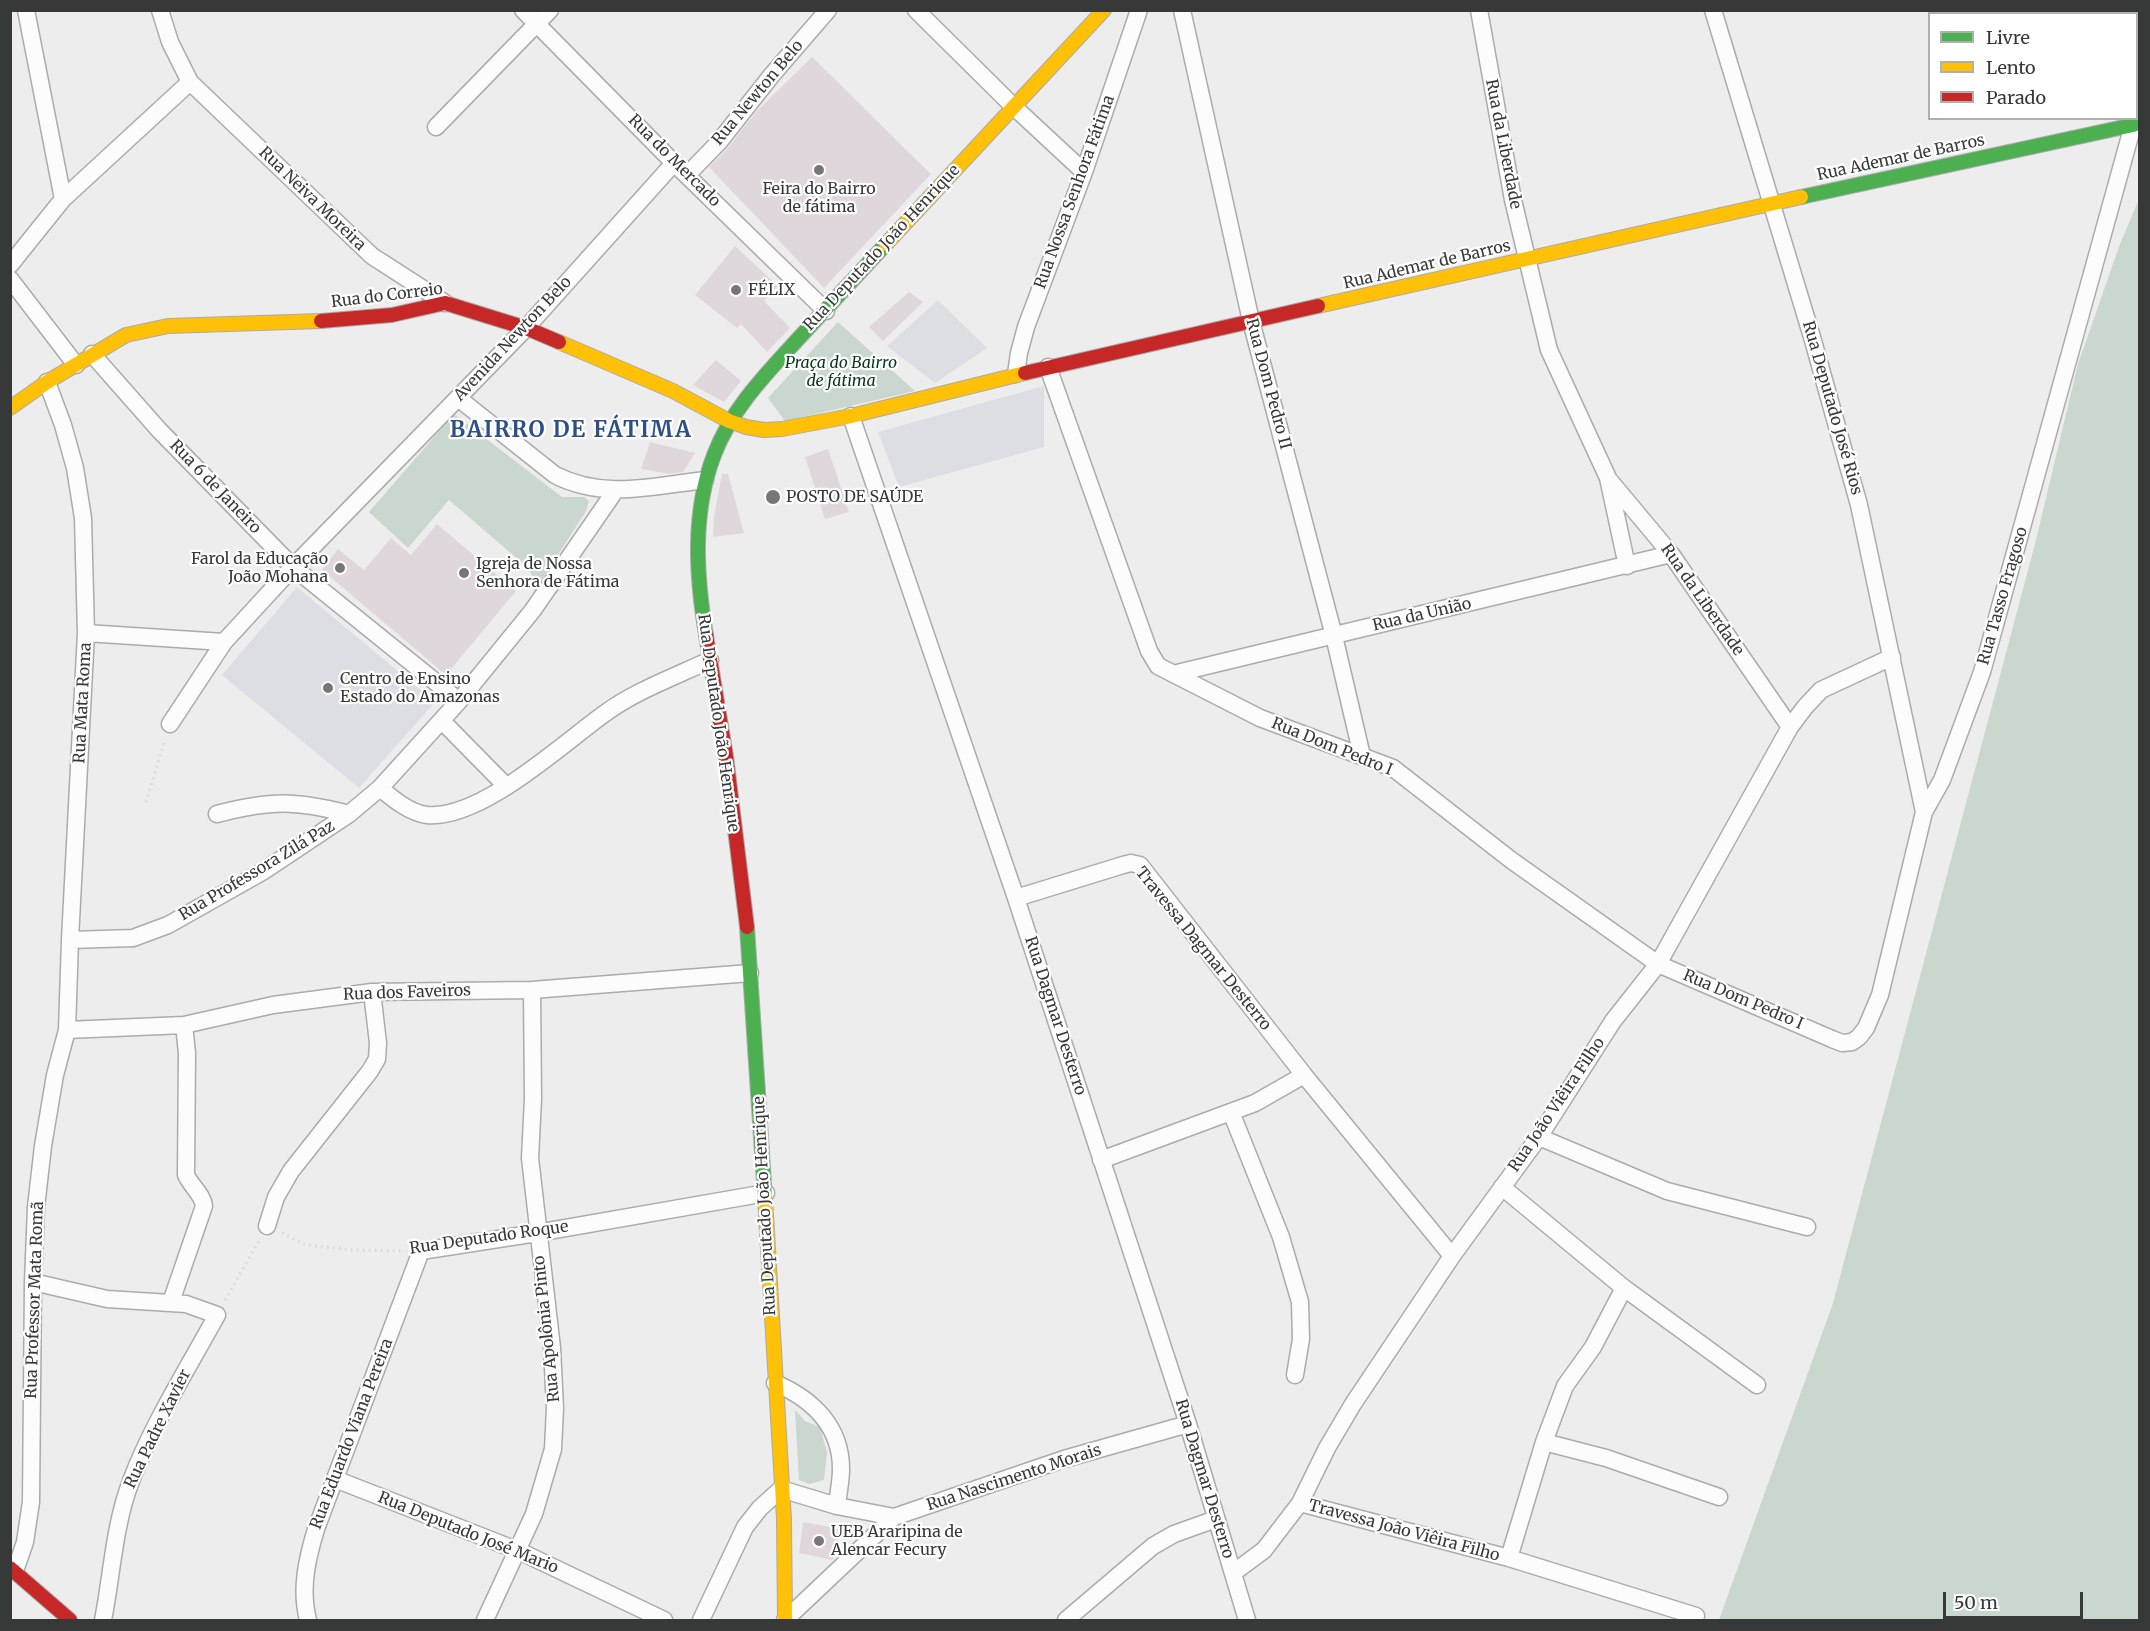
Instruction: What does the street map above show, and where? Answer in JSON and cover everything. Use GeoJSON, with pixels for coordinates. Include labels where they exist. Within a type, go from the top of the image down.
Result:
{"type":"FeatureCollection","features":[{"type":"Feature","properties":{"kind":"main road","name":"Rua Deputado João Henrique"},"geometry":{"type":"LineString","coordinates":[[785,1620],[787,1569],[766,1193],[750,973],[726,751],[702,616],[698,573],[698,534],[705,480],[714,452],[729,421],[756,385],[1012,106],[1104,10]]}},
{"type":"Feature","properties":{"kind":"main road","name":"Rua Ademar de Barros"},"geometry":{"type":"LineString","coordinates":[[729,421],[765,430],[851,416],[1016,374],[1526,260],[2131,120]]}},
{"type":"Feature","properties":{"kind":"main road","name":"Rua do Correio"},"geometry":{"type":"LineString","coordinates":[[10,408],[47,382],[126,335],[168,326],[337,320],[393,315],[445,303],[526,328],[673,391],[729,421]]}},
{"type":"Feature","properties":{"kind":"main road"},"geometry":{"type":"LineString","coordinates":[[13,1570],[70,1620]]}},
{"type":"Feature","properties":{"kind":"street"},"geometry":{"type":"LineString","coordinates":[[26,10],[63,200]]}},
{"type":"Feature","properties":{"kind":"street"},"geometry":{"type":"LineString","coordinates":[[10,265],[63,200],[189,82],[170,42],[160,10]]}},
{"type":"Feature","properties":{"kind":"street","name":"Rua do Mercado"},"geometry":{"type":"LineString","coordinates":[[523,10],[674,163],[826,311]]}},
{"type":"Feature","properties":{"kind":"street"},"geometry":{"type":"LineString","coordinates":[[436,128],[550,10]]}},
{"type":"Feature","properties":{"kind":"street","name":"Rua Newton Belo"},"geometry":{"type":"LineString","coordinates":[[687,175],[719,142],[771,76],[828,10]]}},
{"type":"Feature","properties":{"kind":"street"},"geometry":{"type":"LineString","coordinates":[[916,10],[1012,106],[1084,172]]}},
{"type":"Feature","properties":{"kind":"street","name":"Rua Nossa Senhora Fátima"},"geometry":{"type":"LineString","coordinates":[[1016,374],[1026,327],[1084,172],[1139,10]]}},
{"type":"Feature","properties":{"kind":"street","name":"Rua Dom Pedro II"},"geometry":{"type":"LineString","coordinates":[[1182,10],[1251,321],[1334,636],[1362,756]]}},
{"type":"Feature","properties":{"kind":"street","name":"Rua da Liberdade"},"geometry":{"type":"LineString","coordinates":[[1479,10],[1526,260],[1549,350],[1608,478],[1627,566]]}},
{"type":"Feature","properties":{"kind":"street","name":"Rua Deputado José Rios"},"geometry":{"type":"LineString","coordinates":[[1713,10],[1772,202],[1859,505],[1924,812]]}},
{"type":"Feature","properties":{"kind":"street","name":"Rua Neiva Moreira"},"geometry":{"type":"LineString","coordinates":[[189,82],[372,256],[445,303]]}},
{"type":"Feature","properties":{"kind":"street","name":"Rua Tasso Fragoso"},"geometry":{"type":"LineString","coordinates":[[1832,1039],[1842,1043],[1851,1042],[1859,1037],[1866,1028],[1880,995],[1924,812],[1942,780],[1982,672],[2135,120]]}},
{"type":"Feature","properties":{"kind":"street","name":"Avenida Newton Belo"},"geometry":{"type":"LineString","coordinates":[[170,724],[224,642],[293,567],[526,328],[674,163]]}},
{"type":"Feature","properties":{"kind":"street"},"geometry":{"type":"LineString","coordinates":[[13,284],[76,365]]}},
{"type":"Feature","properties":{"kind":"street","name":"Rua 6 de Janeiro"},"geometry":{"type":"LineString","coordinates":[[92,354],[159,430],[293,567],[459,702]]}},
{"type":"Feature","properties":{"kind":"street","name":"Rua Dom Pedro I"},"geometry":{"type":"LineString","coordinates":[[1048,367],[1149,651],[1158,666],[1260,718],[1393,768],[1511,860],[1658,964],[1832,1039]]}},
{"type":"Feature","properties":{"kind":"street","name":"Rua Mata Roma"},"geometry":{"type":"LineString","coordinates":[[47,382],[63,425],[75,468],[83,518],[86,633],[67,1030]]}},
{"type":"Feature","properties":{"kind":"street"},"geometry":{"type":"LineString","coordinates":[[458,398],[555,475],[584,486],[615,491],[705,480]]}},
{"type":"Feature","properties":{"kind":"street","name":"Rua Dagmar Desterro"},"geometry":{"type":"LineString","coordinates":[[851,416],[1016,898],[1188,1424],[1233,1573],[1241,1617]]}},
{"type":"Feature","properties":{"kind":"street","name":"Rua da Liberdade"},"geometry":{"type":"LineString","coordinates":[[1608,478],[1671,554],[1790,727]]}},
{"type":"Feature","properties":{"kind":"street","name":"Rua Professora Zilá Paz"},"geometry":{"type":"LineString","coordinates":[[70,940],[133,938],[168,925],[262,872],[349,814],[380,788],[459,702],[533,610],[615,491]]}},
{"type":"Feature","properties":{"kind":"street","name":"Rua da União"},"geometry":{"type":"LineString","coordinates":[[1173,674],[1671,554]]}},
{"type":"Feature","properties":{"kind":"street"},"geometry":{"type":"LineString","coordinates":[[86,633],[224,642]]}},
{"type":"Feature","properties":{"kind":"street","name":"Rua João Viêira Filho"},"geometry":{"type":"LineString","coordinates":[[1233,1573],[1264,1550],[1300,1503],[1353,1404],[1452,1256],[1539,1137],[1613,1021],[1658,964],[1790,727],[1804,707],[1821,690],[1892,657]]}},
{"type":"Feature","properties":{"kind":"street"},"geometry":{"type":"LineString","coordinates":[[380,788],[395,801],[425,814],[439,815],[471,805],[543,763],[605,713],[642,692],[710,660]]}},
{"type":"Feature","properties":{"kind":"street"},"geometry":{"type":"LineString","coordinates":[[442,721],[506,786]]}},
{"type":"Feature","properties":{"kind":"street"},"geometry":{"type":"LineString","coordinates":[[217,814],[250,805],[274,803],[318,806],[349,814]]}},
{"type":"Feature","properties":{"kind":"street","name":"Travessa Dagmar Desterro"},"geometry":{"type":"LineString","coordinates":[[1016,898],[1123,865],[1131,863],[1140,866],[1304,1075],[1452,1256]]}},
{"type":"Feature","properties":{"kind":"street","name":"Rua dos Faveiros"},"geometry":{"type":"LineString","coordinates":[[67,1030],[184,1025],[273,1005],[372,992],[532,990],[750,973]]}},
{"type":"Feature","properties":{"kind":"street","name":"Rua Apolônia Pinto"},"geometry":{"type":"LineString","coordinates":[[485,1620],[519,1551],[534,1514],[546,1480],[553,1449],[555,1408],[552,1348],[530,1158],[533,1099],[532,990]]}},
{"type":"Feature","properties":{"kind":"street"},"geometry":{"type":"LineString","coordinates":[[267,1226],[276,1197],[291,1171],[377,1059],[378,1043],[372,992]]}},
{"type":"Feature","properties":{"kind":"street"},"geometry":{"type":"LineString","coordinates":[[171,1302],[204,1206],[204,1201],[190,1185],[186,1175],[187,1053],[184,1025]]}},
{"type":"Feature","properties":{"kind":"street","name":"Rua Professor Mata Romã"},"geometry":{"type":"LineString","coordinates":[[13,1570],[25,1542],[31,1502],[36,1207],[55,1075],[67,1030]]}},
{"type":"Feature","properties":{"kind":"street"},"geometry":{"type":"LineString","coordinates":[[1101,1160],[1255,1103],[1304,1075]]}},
{"type":"Feature","properties":{"kind":"street"},"geometry":{"type":"LineString","coordinates":[[1231,1112],[1281,1237],[1300,1302],[1301,1339],[1295,1375]]}},
{"type":"Feature","properties":{"kind":"street"},"geometry":{"type":"LineString","coordinates":[[1539,1137],[1667,1191],[1807,1227]]}},
{"type":"Feature","properties":{"kind":"street"},"geometry":{"type":"LineString","coordinates":[[1502,1188],[1624,1288],[1757,1385]]}},
{"type":"Feature","properties":{"kind":"street","name":"Rua Deputado Roque"},"geometry":{"type":"LineString","coordinates":[[421,1251],[766,1193]]}},
{"type":"Feature","properties":{"kind":"street","name":"Rua Eduardo Viana Pereira"},"geometry":{"type":"LineString","coordinates":[[308,1620],[303,1603],[306,1563],[316,1529],[421,1251]]}},
{"type":"Feature","properties":{"kind":"street"},"geometry":{"type":"LineString","coordinates":[[33,1282],[107,1299],[150,1303],[171,1302],[203,1309],[217,1315]]}},
{"type":"Feature","properties":{"kind":"street","name":"Travessa João Viêira Filho"},"geometry":{"type":"LineString","coordinates":[[1509,1558],[1544,1442],[1565,1386],[1593,1347],[1624,1288]]}},
{"type":"Feature","properties":{"kind":"street","name":"Rua Padre Xavier"},"geometry":{"type":"LineString","coordinates":[[103,1620],[122,1510],[130,1482],[147,1445],[217,1315]]}},
{"type":"Feature","properties":{"kind":"street"},"geometry":{"type":"LineString","coordinates":[[775,1383],[795,1392],[813,1405],[828,1423],[836,1442],[841,1468],[837,1506]]}},
{"type":"Feature","properties":{"kind":"street","name":"Rua Nascimento Morais"},"geometry":{"type":"LineString","coordinates":[[781,1490],[837,1506],[894,1517],[1064,1459],[1188,1424]]}},
{"type":"Feature","properties":{"kind":"street"},"geometry":{"type":"LineString","coordinates":[[1544,1442],[1606,1458],[1719,1497]]}},
{"type":"Feature","properties":{"kind":"street","name":"Rua Deputado José Mario"},"geometry":{"type":"LineString","coordinates":[[335,1479],[519,1551],[664,1620]]}},
{"type":"Feature","properties":{"kind":"street"},"geometry":{"type":"LineString","coordinates":[[701,1620],[745,1527],[760,1508],[781,1490]]}},
{"type":"Feature","properties":{"kind":"street","name":"Travessa João Viêira Filho"},"geometry":{"type":"LineString","coordinates":[[1300,1503],[1509,1558],[1696,1616]]}},
{"type":"Feature","properties":{"kind":"street","name":"Rua Deputado João Henrique"},"geometry":{"type":"LineString","coordinates":[[785,1620],[894,1517]]}},
{"type":"Feature","properties":{"kind":"street"},"geometry":{"type":"LineString","coordinates":[[1066,1620],[1153,1546],[1174,1534],[1216,1519]]}},
{"type":"Feature","properties":{"kind":"path"},"geometry":{"type":"LineString","coordinates":[[146,802],[170,724]]}},
{"type":"Feature","properties":{"kind":"path"},"geometry":{"type":"LineString","coordinates":[[217,1315],[267,1226]]}},
{"type":"Feature","properties":{"kind":"path","name":"Rua Deputado Roque"},"geometry":{"type":"LineString","coordinates":[[267,1226],[306,1245],[353,1250],[421,1251]]}},
{"type":"Feature","properties":{"kind":"shaded area"},"geometry":{"type":"Polygon","coordinates":[[[938,300],[987,348],[935,383],[887,346],[938,300]]]}},
{"type":"Feature","properties":{"kind":"shaded area"},"geometry":{"type":"Polygon","coordinates":[[[1044,386],[1044,447],[899,487],[878,432],[1044,386]]]}},
{"type":"Feature","properties":{"kind":"shaded area","name":"Centro de Ensino Estado do Amazonas"},"geometry":{"type":"Polygon","coordinates":[[[297,587],[435,702],[359,788],[222,675],[297,587]]]}},
{"type":"Feature","properties":{"kind":"green space"},"geometry":{"type":"Polygon","coordinates":[[[2139,199],[2139,1620],[1719,1620],[1833,1303],[2035,544],[2078,364],[2120,244],[2139,199]]]}},
{"type":"Feature","properties":{"kind":"green space","name":"Praça do Bairro de fátima"},"geometry":{"type":"Polygon","coordinates":[[[838,322],[915,391],[785,421],[768,398],[838,322]]]}},
{"type":"Feature","properties":{"kind":"green space"},"geometry":{"type":"Polygon","coordinates":[[[454,414],[562,497],[584,497],[589,501],[586,511],[535,591],[530,586],[532,576],[528,568],[449,500],[408,548],[369,512],[454,414]]]}},
{"type":"Feature","properties":{"kind":"green space"},"geometry":{"type":"Polygon","coordinates":[[[795,1410],[805,1421],[820,1427],[827,1453],[824,1480],[809,1484],[799,1480],[795,1410]]]}},
{"type":"Feature","properties":{"kind":"building","name":"Feira do Bairro de fátima"},"geometry":{"type":"Polygon","coordinates":[[[812,57],[931,174],[824,288],[709,167],[727,149],[757,111],[812,57]]]}},
{"type":"Feature","properties":{"kind":"building","name":"FÉLIX"},"geometry":{"type":"Polygon","coordinates":[[[735,246],[778,286],[764,301],[790,328],[767,352],[741,324],[737,328],[695,295],[735,246]]]}},
{"type":"Feature","properties":{"kind":"building"},"geometry":{"type":"Polygon","coordinates":[[[909,292],[923,302],[883,341],[869,327],[909,292]]]}},
{"type":"Feature","properties":{"kind":"building"},"geometry":{"type":"Polygon","coordinates":[[[716,360],[741,381],[724,402],[693,385],[716,360]]]}},
{"type":"Feature","properties":{"kind":"building"},"geometry":{"type":"Polygon","coordinates":[[[650,442],[695,453],[683,472],[669,474],[641,469],[650,442]]]}},
{"type":"Feature","properties":{"kind":"building"},"geometry":{"type":"Polygon","coordinates":[[[828,449],[849,512],[825,519],[805,457],[828,449]]]}},
{"type":"Feature","properties":{"kind":"building"},"geometry":{"type":"Polygon","coordinates":[[[722,474],[728,474],[744,533],[713,537],[714,516],[722,474]]]}},
{"type":"Feature","properties":{"kind":"building"},"geometry":{"type":"Polygon","coordinates":[[[437,524],[516,591],[446,675],[322,570],[338,549],[364,570],[391,538],[411,555],[437,524]]]}},
{"type":"Feature","properties":{"kind":"building","name":"UEB Araripina de Alencar Fecury"},"geometry":{"type":"Polygon","coordinates":[[[803,1522],[840,1529],[833,1560],[799,1553],[803,1522]]]}},
{"type":"Feature","properties":{"kind":"traffic: fast"},"geometry":{"type":"LineString","coordinates":[[1801,197],[2133,125],[2134,120]]}},
{"type":"Feature","properties":{"kind":"traffic: fast"},"geometry":{"type":"LineString","coordinates":[[706,635],[698,567],[699,522],[707,477],[721,438],[740,407],[762,378],[886,244]]}},
{"type":"Feature","properties":{"kind":"traffic: fast"},"geometry":{"type":"LineString","coordinates":[[747,927],[765,1198]]}},
{"type":"Feature","properties":{"kind":"traffic: slow"},"geometry":{"type":"LineString","coordinates":[[886,244],[1104,10]]}},
{"type":"Feature","properties":{"kind":"traffic: slow"},"geometry":{"type":"LineString","coordinates":[[1318,306],[1801,197]]}},
{"type":"Feature","properties":{"kind":"traffic: slow"},"geometry":{"type":"LineString","coordinates":[[10,408],[47,382],[126,335],[168,326],[321,321]]}},
{"type":"Feature","properties":{"kind":"traffic: slow"},"geometry":{"type":"LineString","coordinates":[[559,342],[673,391],[729,421],[764,430],[782,429],[851,416],[1025,373]]}},
{"type":"Feature","properties":{"kind":"traffic: slow"},"geometry":{"type":"LineString","coordinates":[[765,1198],[784,1519],[785,1620]]}},
{"type":"Feature","properties":{"kind":"traffic: jam"},"geometry":{"type":"LineString","coordinates":[[321,321],[392,315],[445,303],[526,328],[559,342]]}},
{"type":"Feature","properties":{"kind":"traffic: jam"},"geometry":{"type":"LineString","coordinates":[[1025,373],[1318,306]]}},
{"type":"Feature","properties":{"kind":"traffic: jam"},"geometry":{"type":"LineString","coordinates":[[706,635],[726,756],[747,927]]}},
{"type":"Feature","properties":{"kind":"traffic: jam"},"geometry":{"type":"LineString","coordinates":[[10,1568],[70,1620]]}},
{"type":"Feature","properties":{"kind":"place","name":"Feira do Bairro de fátima"},"geometry":{"type":"Point","coordinates":[819,170]}},
{"type":"Feature","properties":{"kind":"place","name":"FÉLIX"},"geometry":{"type":"Point","coordinates":[736,290]}},
{"type":"Feature","properties":{"kind":"place","name":"POSTO DE SAÚDE"},"geometry":{"type":"Point","coordinates":[773,497]}},
{"type":"Feature","properties":{"kind":"place","name":"Farol da Educação João Mohana"},"geometry":{"type":"Point","coordinates":[340,568]}},
{"type":"Feature","properties":{"kind":"place","name":"Igreja de Nossa Senhora de Fátima"},"geometry":{"type":"Point","coordinates":[464,573]}},
{"type":"Feature","properties":{"kind":"place","name":"Centro de Ensino Estado do Amazonas"},"geometry":{"type":"Point","coordinates":[328,688]}},
{"type":"Feature","properties":{"kind":"place","name":"UEB Araripina de Alencar Fecury"},"geometry":{"type":"Point","coordinates":[819,1541]}},
{"type":"Feature","properties":{"kind":"district","name":"BAIRRO DE FÁTIMA"},"geometry":{"type":"Point","coordinates":[571,431]}}]}
